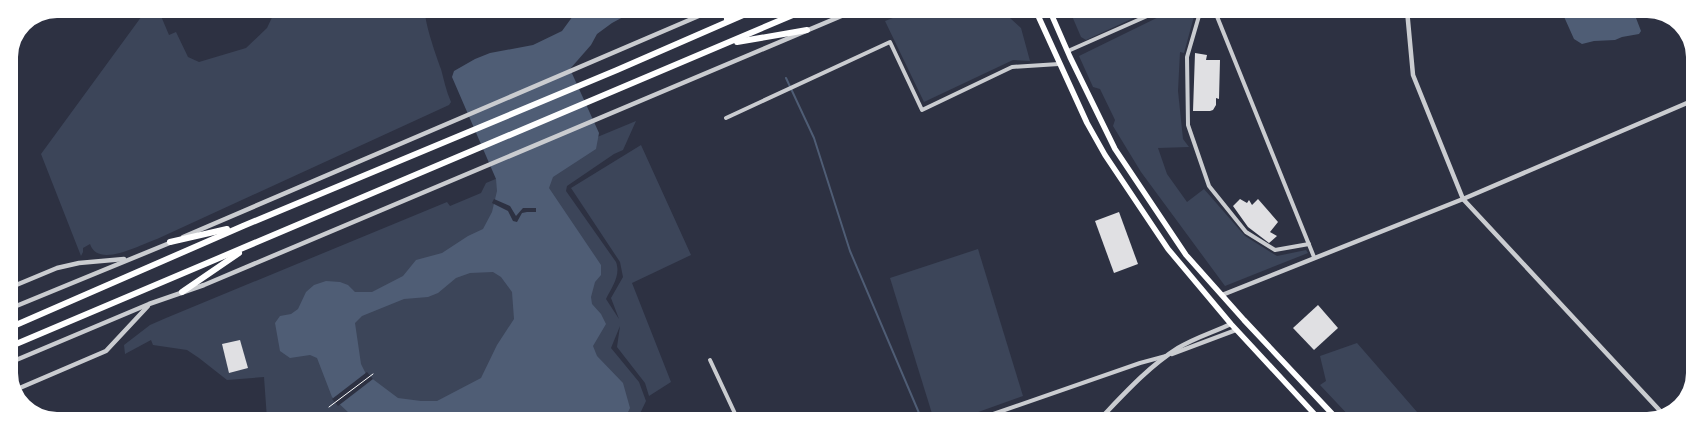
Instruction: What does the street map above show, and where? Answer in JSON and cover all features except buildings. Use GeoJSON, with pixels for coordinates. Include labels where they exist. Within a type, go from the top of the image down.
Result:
{"type":"FeatureCollection","features":[{"type":"Feature","properties":{"kind":"highway"},"geometry":{"type":"LineString","coordinates":[[718,25],[730,17]]}},
{"type":"Feature","properties":{"kind":"highway"},"geometry":{"type":"LineString","coordinates":[[18,324],[243,226],[617,70],[738,17]]}},
{"type":"Feature","properties":{"kind":"highway"},"geometry":{"type":"LineString","coordinates":[[18,343],[789,17]]}},
{"type":"Feature","properties":{"kind":"highway"},"geometry":{"type":"LineString","coordinates":[[726,44],[807,30]]}},
{"type":"Feature","properties":{"kind":"highway"},"geometry":{"type":"LineString","coordinates":[[170,242],[243,226]]}},
{"type":"Feature","properties":{"kind":"highway"},"geometry":{"type":"LineString","coordinates":[[182,292],[252,244]]}},
{"type":"Feature","properties":{"kind":"main road"},"geometry":{"type":"LineString","coordinates":[[1039,17],[1087,123],[1105,155],[1168,249],[1236,330],[1313,412]]}},
{"type":"Feature","properties":{"kind":"main road"},"geometry":{"type":"LineString","coordinates":[[1053,17],[1115,149],[1186,255],[1331,412]]}},
{"type":"Feature","properties":{"kind":"street"},"geometry":{"type":"LineString","coordinates":[[18,305],[697,17]]}},
{"type":"Feature","properties":{"kind":"street"},"geometry":{"type":"LineString","coordinates":[[18,359],[474,172],[839,17]]}},
{"type":"Feature","properties":{"kind":"street"},"geometry":{"type":"LineString","coordinates":[[1068,51],[1144,17]]}},
{"type":"Feature","properties":{"kind":"street"},"geometry":{"type":"LineString","coordinates":[[1199,17],[1187,57],[1188,125],[1209,186],[1246,232],[1275,250],[1309,244]]}},
{"type":"Feature","properties":{"kind":"street"},"geometry":{"type":"LineString","coordinates":[[1217,17],[1314,257]]}},
{"type":"Feature","properties":{"kind":"street"},"geometry":{"type":"LineString","coordinates":[[1408,17],[1413,75],[1463,199],[1658,409]]}},
{"type":"Feature","properties":{"kind":"street"},"geometry":{"type":"LineString","coordinates":[[726,118],[890,42],[922,110],[1012,67],[1060,64]]}},
{"type":"Feature","properties":{"kind":"street"},"geometry":{"type":"LineString","coordinates":[[1222,295],[1463,199],[1685,104]]}},
{"type":"Feature","properties":{"kind":"street"},"geometry":{"type":"LineString","coordinates":[[18,284],[57,268],[79,263],[128,259]]}},
{"type":"Feature","properties":{"kind":"street"},"geometry":{"type":"LineString","coordinates":[[20,388],[106,351],[149,304]]}},
{"type":"Feature","properties":{"kind":"street"},"geometry":{"type":"LineString","coordinates":[[1106,412],[1148,371],[1180,346],[1231,324]]}},
{"type":"Feature","properties":{"kind":"street"},"geometry":{"type":"LineString","coordinates":[[999,412],[1236,330]]}},
{"type":"Feature","properties":{"kind":"street"},"geometry":{"type":"LineString","coordinates":[[710,360],[734,412]]}},
{"type":"Feature","properties":{"kind":"path"},"geometry":{"type":"LineString","coordinates":[[328,407],[373,374]]}},
{"type":"Feature","properties":{"kind":"shaded area"},"geometry":{"type":"Polygon","coordinates":[[[141,17],[161,17],[169,35],[176,32],[188,57],[199,62],[246,48],[267,28],[272,17],[425,17],[451,102],[449,105],[157,239],[110,255],[95,251],[90,244],[83,248],[81,256],[41,154],[141,17]]]}},
{"type":"Feature","properties":{"kind":"shaded area"},"geometry":{"type":"Polygon","coordinates":[[[572,17],[623,17],[597,34],[591,45],[570,69],[599,133],[596,149],[553,177],[549,188],[601,265],[601,275],[595,282],[591,297],[592,304],[601,314],[606,324],[593,346],[597,356],[623,383],[630,408],[628,412],[348,412],[332,397],[317,358],[310,355],[290,358],[280,351],[275,323],[280,316],[291,314],[298,309],[306,292],[314,285],[326,281],[340,282],[348,285],[355,292],[372,292],[403,276],[416,260],[442,253],[468,236],[483,229],[492,212],[497,191],[496,179],[452,77],[454,71],[490,53],[533,45],[562,31],[572,17]],[[493,272],[470,273],[456,278],[438,293],[428,297],[404,299],[362,316],[355,323],[361,364],[366,374],[398,398],[421,401],[437,401],[481,378],[497,345],[514,319],[512,292],[501,277],[493,272]]]}},
{"type":"Feature","properties":{"kind":"shaded area"},"geometry":{"type":"Polygon","coordinates":[[[895,17],[1009,17],[1021,28],[1030,61],[1013,60],[924,102],[885,21],[895,17]]]}},
{"type":"Feature","properties":{"kind":"shaded area"},"geometry":{"type":"Polygon","coordinates":[[[1072,17],[1136,17],[1086,40],[1081,37],[1072,17]]]}},
{"type":"Feature","properties":{"kind":"shaded area"},"geometry":{"type":"Polygon","coordinates":[[[1159,17],[1194,17],[1184,53],[1180,52],[1178,91],[1183,139],[1189,147],[1158,148],[1167,174],[1187,202],[1204,189],[1245,236],[1277,256],[1306,250],[1308,253],[1225,286],[1141,172],[1113,126],[1115,120],[1100,89],[1093,87],[1079,56],[1159,17]]]}},
{"type":"Feature","properties":{"kind":"shaded area"},"geometry":{"type":"Polygon","coordinates":[[[1564,17],[1636,17],[1641,31],[1639,34],[1615,40],[1594,41],[1582,44],[1574,39],[1564,17]]]}},
{"type":"Feature","properties":{"kind":"shaded area"},"geometry":{"type":"Polygon","coordinates":[[[636,121],[623,150],[614,154],[567,186],[566,191],[616,262],[617,276],[606,299],[619,319],[611,298],[623,277],[620,262],[571,188],[641,145],[691,255],[632,283],[671,382],[649,396],[645,383],[617,347],[620,326],[611,348],[639,382],[646,401],[641,412],[266,412],[264,377],[227,380],[187,350],[153,345],[151,340],[125,354],[124,345],[150,325],[447,202],[450,206],[481,193],[486,183],[636,121]]]}},
{"type":"Feature","properties":{"kind":"shaded area"},"geometry":{"type":"Polygon","coordinates":[[[978,249],[1023,396],[978,412],[932,412],[890,278],[978,249]]]}},
{"type":"Feature","properties":{"kind":"shaded area"},"geometry":{"type":"Polygon","coordinates":[[[1357,343],[1417,412],[1345,412],[1320,385],[1326,381],[1320,356],[1357,343]]]}},
{"type":"Feature","properties":{"kind":"pier"},"geometry":{"type":"Polygon","coordinates":[[[494,199],[510,206],[516,216],[523,208],[536,208],[536,212],[522,213],[517,222],[513,221],[508,211],[492,203],[494,199]]]}},
{"type":"Feature","properties":{"kind":"pier"},"geometry":{"type":"Polygon","coordinates":[[[367,372],[373,379],[338,406],[332,399],[367,372]]]}},
{"type":"Feature","properties":{"kind":"waterway"},"geometry":{"type":"LineString","coordinates":[[786,78],[814,138],[850,251],[919,412]]}}]}
